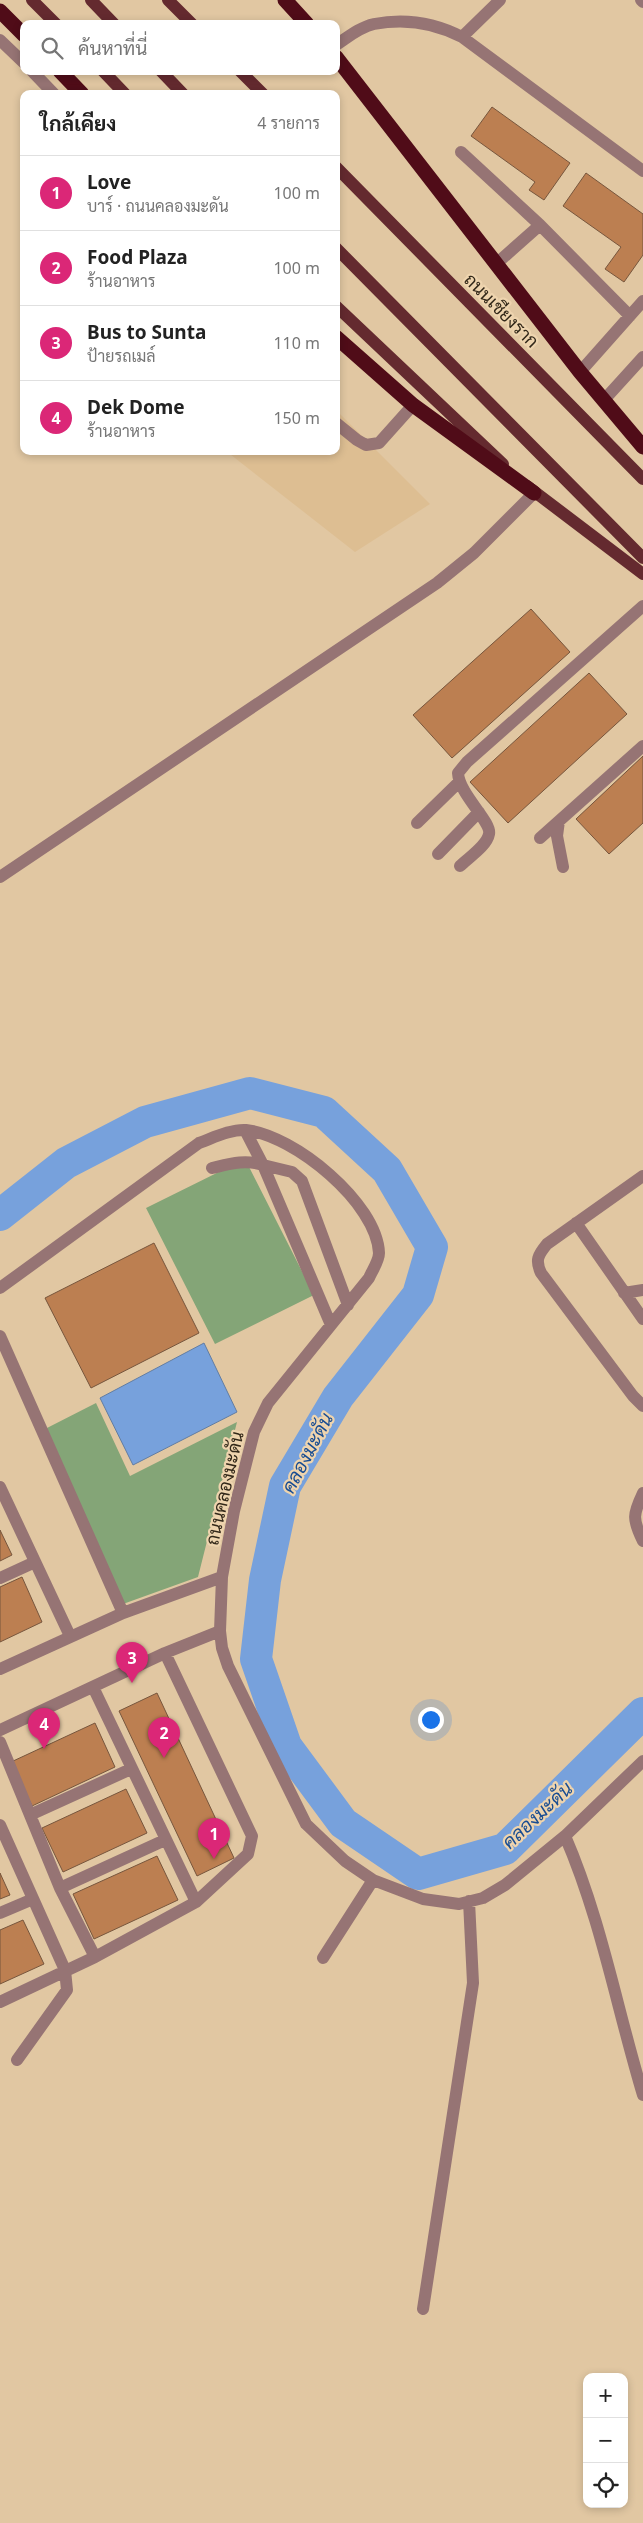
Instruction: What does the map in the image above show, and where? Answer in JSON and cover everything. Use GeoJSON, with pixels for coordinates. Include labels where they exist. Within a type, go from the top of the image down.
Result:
{"type":"FeatureCollection","features":[{"type":"Feature","properties":{"kind":"highway"},"geometry":{"type":"LineString","coordinates":[[285,0],[303,20]]}},
{"type":"Feature","properties":{"kind":"highway"},"geometry":{"type":"LineString","coordinates":[[0,11],[20,31]]}},
{"type":"Feature","properties":{"kind":"highway"},"geometry":{"type":"LineString","coordinates":[[340,62],[580,372],[643,447]]}},
{"type":"Feature","properties":{"kind":"highway"},"geometry":{"type":"LineString","coordinates":[[64,75],[78,90]]}},
{"type":"Feature","properties":{"kind":"highway"},"geometry":{"type":"LineString","coordinates":[[340,341],[413,405],[534,493]]}},
{"type":"Feature","properties":{"kind":"main road"},"geometry":{"type":"LineString","coordinates":[[32,0],[52,20]]}},
{"type":"Feature","properties":{"kind":"main road"},"geometry":{"type":"LineString","coordinates":[[91,0],[110,20]]}},
{"type":"Feature","properties":{"kind":"main road"},"geometry":{"type":"LineString","coordinates":[[168,0],[188,20]]}},
{"type":"Feature","properties":{"kind":"main road"},"geometry":{"type":"LineString","coordinates":[[107,75],[121,90]]}},
{"type":"Feature","properties":{"kind":"main road"},"geometry":{"type":"LineString","coordinates":[[165,75],[179,90]]}},
{"type":"Feature","properties":{"kind":"main road"},"geometry":{"type":"LineString","coordinates":[[244,75],[259,90]]}},
{"type":"Feature","properties":{"kind":"main road","name":"ถนนเชียงราก"},"geometry":{"type":"LineString","coordinates":[[340,171],[643,479]]}},
{"type":"Feature","properties":{"kind":"main road"},"geometry":{"type":"LineString","coordinates":[[340,252],[643,558]]}},
{"type":"Feature","properties":{"kind":"main road"},"geometry":{"type":"LineString","coordinates":[[340,310],[534,493],[643,574]]}},
{"type":"Feature","properties":{"kind":"street"},"geometry":{"type":"LineString","coordinates":[[462,38],[500,0]]}},
{"type":"Feature","properties":{"kind":"street"},"geometry":{"type":"LineString","coordinates":[[340,43],[373,24],[419,22],[441,26],[462,38],[643,171]]}},
{"type":"Feature","properties":{"kind":"street"},"geometry":{"type":"LineString","coordinates":[[0,40],[20,59]]}},
{"type":"Feature","properties":{"kind":"street"},"geometry":{"type":"LineString","coordinates":[[36,75],[50,90]]}},
{"type":"Feature","properties":{"kind":"street"},"geometry":{"type":"LineString","coordinates":[[461,152],[540,224],[630,316]]}},
{"type":"Feature","properties":{"kind":"street"},"geometry":{"type":"LineString","coordinates":[[496,264],[540,224]]}},
{"type":"Feature","properties":{"kind":"street"},"geometry":{"type":"LineString","coordinates":[[580,372],[643,301]]}},
{"type":"Feature","properties":{"kind":"street"},"geometry":{"type":"LineString","coordinates":[[604,400],[643,358]]}},
{"type":"Feature","properties":{"kind":"street"},"geometry":{"type":"LineString","coordinates":[[340,426],[366,445],[379,443],[413,405]]}},
{"type":"Feature","properties":{"kind":"street"},"geometry":{"type":"LineString","coordinates":[[0,877],[437,583],[474,553],[534,493]]}},
{"type":"Feature","properties":{"kind":"street"},"geometry":{"type":"LineString","coordinates":[[460,866],[484,843],[490,834],[489,825],[458,783],[458,773],[467,762],[643,606]]}},
{"type":"Feature","properties":{"kind":"street"},"geometry":{"type":"LineString","coordinates":[[540,838],[643,746]]}},
{"type":"Feature","properties":{"kind":"street"},"geometry":{"type":"LineString","coordinates":[[417,823],[458,783]]}},
{"type":"Feature","properties":{"kind":"street"},"geometry":{"type":"LineString","coordinates":[[438,854],[478,812]]}},
{"type":"Feature","properties":{"kind":"street"},"geometry":{"type":"LineString","coordinates":[[559,821],[557,836],[563,867]]}},
{"type":"Feature","properties":{"kind":"street"},"geometry":{"type":"LineString","coordinates":[[245,1130],[331,1325]]}},
{"type":"Feature","properties":{"kind":"street","name":"ถนนคลองมะดัน"},"geometry":{"type":"LineString","coordinates":[[0,1288],[199,1143],[222,1134],[245,1130],[268,1136],[317,1162],[363,1210],[374,1232],[380,1255],[369,1278],[268,1404],[254,1432],[234,1511],[222,1577],[220,1631],[222,1648],[228,1666],[306,1824],[344,1861],[373,1880],[423,1899],[458,1904],[483,1898],[506,1885],[565,1836],[643,1761]]}},
{"type":"Feature","properties":{"kind":"street"},"geometry":{"type":"LineString","coordinates":[[212,1168],[238,1162],[253,1162],[292,1172],[302,1181],[348,1305]]}},
{"type":"Feature","properties":{"kind":"street"},"geometry":{"type":"LineString","coordinates":[[643,1176],[547,1244],[538,1254],[537,1263],[541,1273],[633,1396],[643,1406]]}},
{"type":"Feature","properties":{"kind":"street"},"geometry":{"type":"LineString","coordinates":[[576,1223],[643,1318]]}},
{"type":"Feature","properties":{"kind":"street"},"geometry":{"type":"LineString","coordinates":[[624,1293],[643,1290]]}},
{"type":"Feature","properties":{"kind":"street"},"geometry":{"type":"LineString","coordinates":[[0,1336],[123,1612]]}},
{"type":"Feature","properties":{"kind":"street"},"geometry":{"type":"LineString","coordinates":[[1,1492],[70,1636]]}},
{"type":"Feature","properties":{"kind":"street"},"geometry":{"type":"LineString","coordinates":[[643,1493],[634,1511],[635,1524],[643,1541]]}},
{"type":"Feature","properties":{"kind":"street"},"geometry":{"type":"LineString","coordinates":[[0,1578],[35,1562]]}},
{"type":"Feature","properties":{"kind":"street"},"geometry":{"type":"LineString","coordinates":[[0,1669],[123,1612],[222,1577]]}},
{"type":"Feature","properties":{"kind":"street"},"geometry":{"type":"LineString","coordinates":[[0,1730],[165,1653],[220,1631]]}},
{"type":"Feature","properties":{"kind":"street"},"geometry":{"type":"LineString","coordinates":[[0,2002],[95,1957],[196,1902],[248,1854],[252,1836],[165,1653]]}},
{"type":"Feature","properties":{"kind":"street"},"geometry":{"type":"LineString","coordinates":[[93,1686],[164,1840],[196,1902]]}},
{"type":"Feature","properties":{"kind":"street"},"geometry":{"type":"LineString","coordinates":[[0,1742],[32,1814],[60,1888],[95,1957]]}},
{"type":"Feature","properties":{"kind":"street"},"geometry":{"type":"LineString","coordinates":[[32,1814],[131,1769]]}},
{"type":"Feature","properties":{"kind":"street"},"geometry":{"type":"LineString","coordinates":[[0,1826],[65,1970],[67,1990],[18,2060]]}},
{"type":"Feature","properties":{"kind":"street"},"geometry":{"type":"LineString","coordinates":[[565,1836],[592,1902],[624,2034],[643,2095]]}},
{"type":"Feature","properties":{"kind":"street"},"geometry":{"type":"LineString","coordinates":[[60,1888],[164,1840]]}},
{"type":"Feature","properties":{"kind":"street"},"geometry":{"type":"LineString","coordinates":[[323,1958],[373,1880]]}},
{"type":"Feature","properties":{"kind":"street"},"geometry":{"type":"LineString","coordinates":[[0,1913],[33,1899]]}},
{"type":"Feature","properties":{"kind":"street"},"geometry":{"type":"LineString","coordinates":[[423,2309],[473,1983],[469,1901]]}},
{"type":"Feature","properties":{"kind":"shaded area"},"geometry":{"type":"Polygon","coordinates":[[[340,414],[430,504],[355,552],[231,455],[340,455],[340,414]]]}},
{"type":"Feature","properties":{"kind":"green space"},"geometry":{"type":"Polygon","coordinates":[[[245,1159],[314,1295],[215,1344],[146,1208],[245,1159]]]}},
{"type":"Feature","properties":{"kind":"green space"},"geometry":{"type":"Polygon","coordinates":[[[96,1403],[130,1476],[237,1422],[198,1577],[123,1604],[45,1429],[96,1403]]]}},
{"type":"Feature","properties":{"kind":"water"},"geometry":{"type":"Polygon","coordinates":[[[204,1343],[237,1412],[133,1465],[100,1398],[204,1343]]]}},
{"type":"Feature","properties":{"kind":"building"},"geometry":{"type":"Polygon","coordinates":[[[492,107],[570,163],[544,200],[529,190],[535,182],[471,136],[492,107]]]}},
{"type":"Feature","properties":{"kind":"building"},"geometry":{"type":"Polygon","coordinates":[[[586,173],[643,214],[643,255],[624,282],[605,269],[621,247],[563,206],[586,173]]]}},
{"type":"Feature","properties":{"kind":"building"},"geometry":{"type":"Polygon","coordinates":[[[531,609],[570,652],[452,758],[413,715],[531,609]]]}},
{"type":"Feature","properties":{"kind":"building"},"geometry":{"type":"Polygon","coordinates":[[[589,673],[627,714],[508,823],[470,782],[589,673]]]}},
{"type":"Feature","properties":{"kind":"building"},"geometry":{"type":"Polygon","coordinates":[[[643,756],[643,823],[609,854],[576,819],[643,756]]]}},
{"type":"Feature","properties":{"kind":"building"},"geometry":{"type":"Polygon","coordinates":[[[154,1243],[199,1333],[91,1388],[45,1298],[154,1243]]]}},
{"type":"Feature","properties":{"kind":"building"},"geometry":{"type":"Polygon","coordinates":[[[0,1530],[12,1555],[0,1561],[0,1530]]]}},
{"type":"Feature","properties":{"kind":"building"},"geometry":{"type":"Polygon","coordinates":[[[22,1577],[42,1622],[0,1642],[0,1587],[22,1577]]]}},
{"type":"Feature","properties":{"kind":"building"},"geometry":{"type":"Polygon","coordinates":[[[157,1693],[234,1858],[197,1876],[119,1711],[157,1693]]]}},
{"type":"Feature","properties":{"kind":"building"},"geometry":{"type":"Polygon","coordinates":[[[95,1723],[115,1767],[32,1806],[11,1762],[95,1723]]]}},
{"type":"Feature","properties":{"kind":"building"},"geometry":{"type":"Polygon","coordinates":[[[126,1789],[147,1833],[63,1872],[42,1828],[126,1789]]]}},
{"type":"Feature","properties":{"kind":"building"},"geometry":{"type":"Polygon","coordinates":[[[157,1856],[178,1900],[94,1939],[73,1894],[157,1856]]]}},
{"type":"Feature","properties":{"kind":"building"},"geometry":{"type":"Polygon","coordinates":[[[0,1873],[10,1895],[0,1899],[0,1873]]]}},
{"type":"Feature","properties":{"kind":"building"},"geometry":{"type":"Polygon","coordinates":[[[23,1920],[44,1964],[0,1984],[0,1930],[23,1920]]]}},
{"type":"Feature","properties":{"kind":"waterway","name":"คลองมะดัน"},"geometry":{"type":"LineString","coordinates":[[0,1215],[66,1163],[145,1122],[250,1093],[324,1112],[387,1170],[432,1247],[418,1295],[338,1397],[285,1486],[265,1580],[256,1659],[286,1746],[343,1823],[418,1874],[505,1849],[643,1713]]}},
{"type":"Feature","properties":{"kind":"place","name":"Bus to Sunta"},"geometry":{"type":"Point","coordinates":[132,1683]}},
{"type":"Feature","properties":{"kind":"place","name":"Dek Dome"},"geometry":{"type":"Point","coordinates":[44,1749]}},
{"type":"Feature","properties":{"kind":"place","name":"Food Plaza"},"geometry":{"type":"Point","coordinates":[164,1758]}},
{"type":"Feature","properties":{"kind":"place","name":"Love"},"geometry":{"type":"Point","coordinates":[214,1859]}}]}
